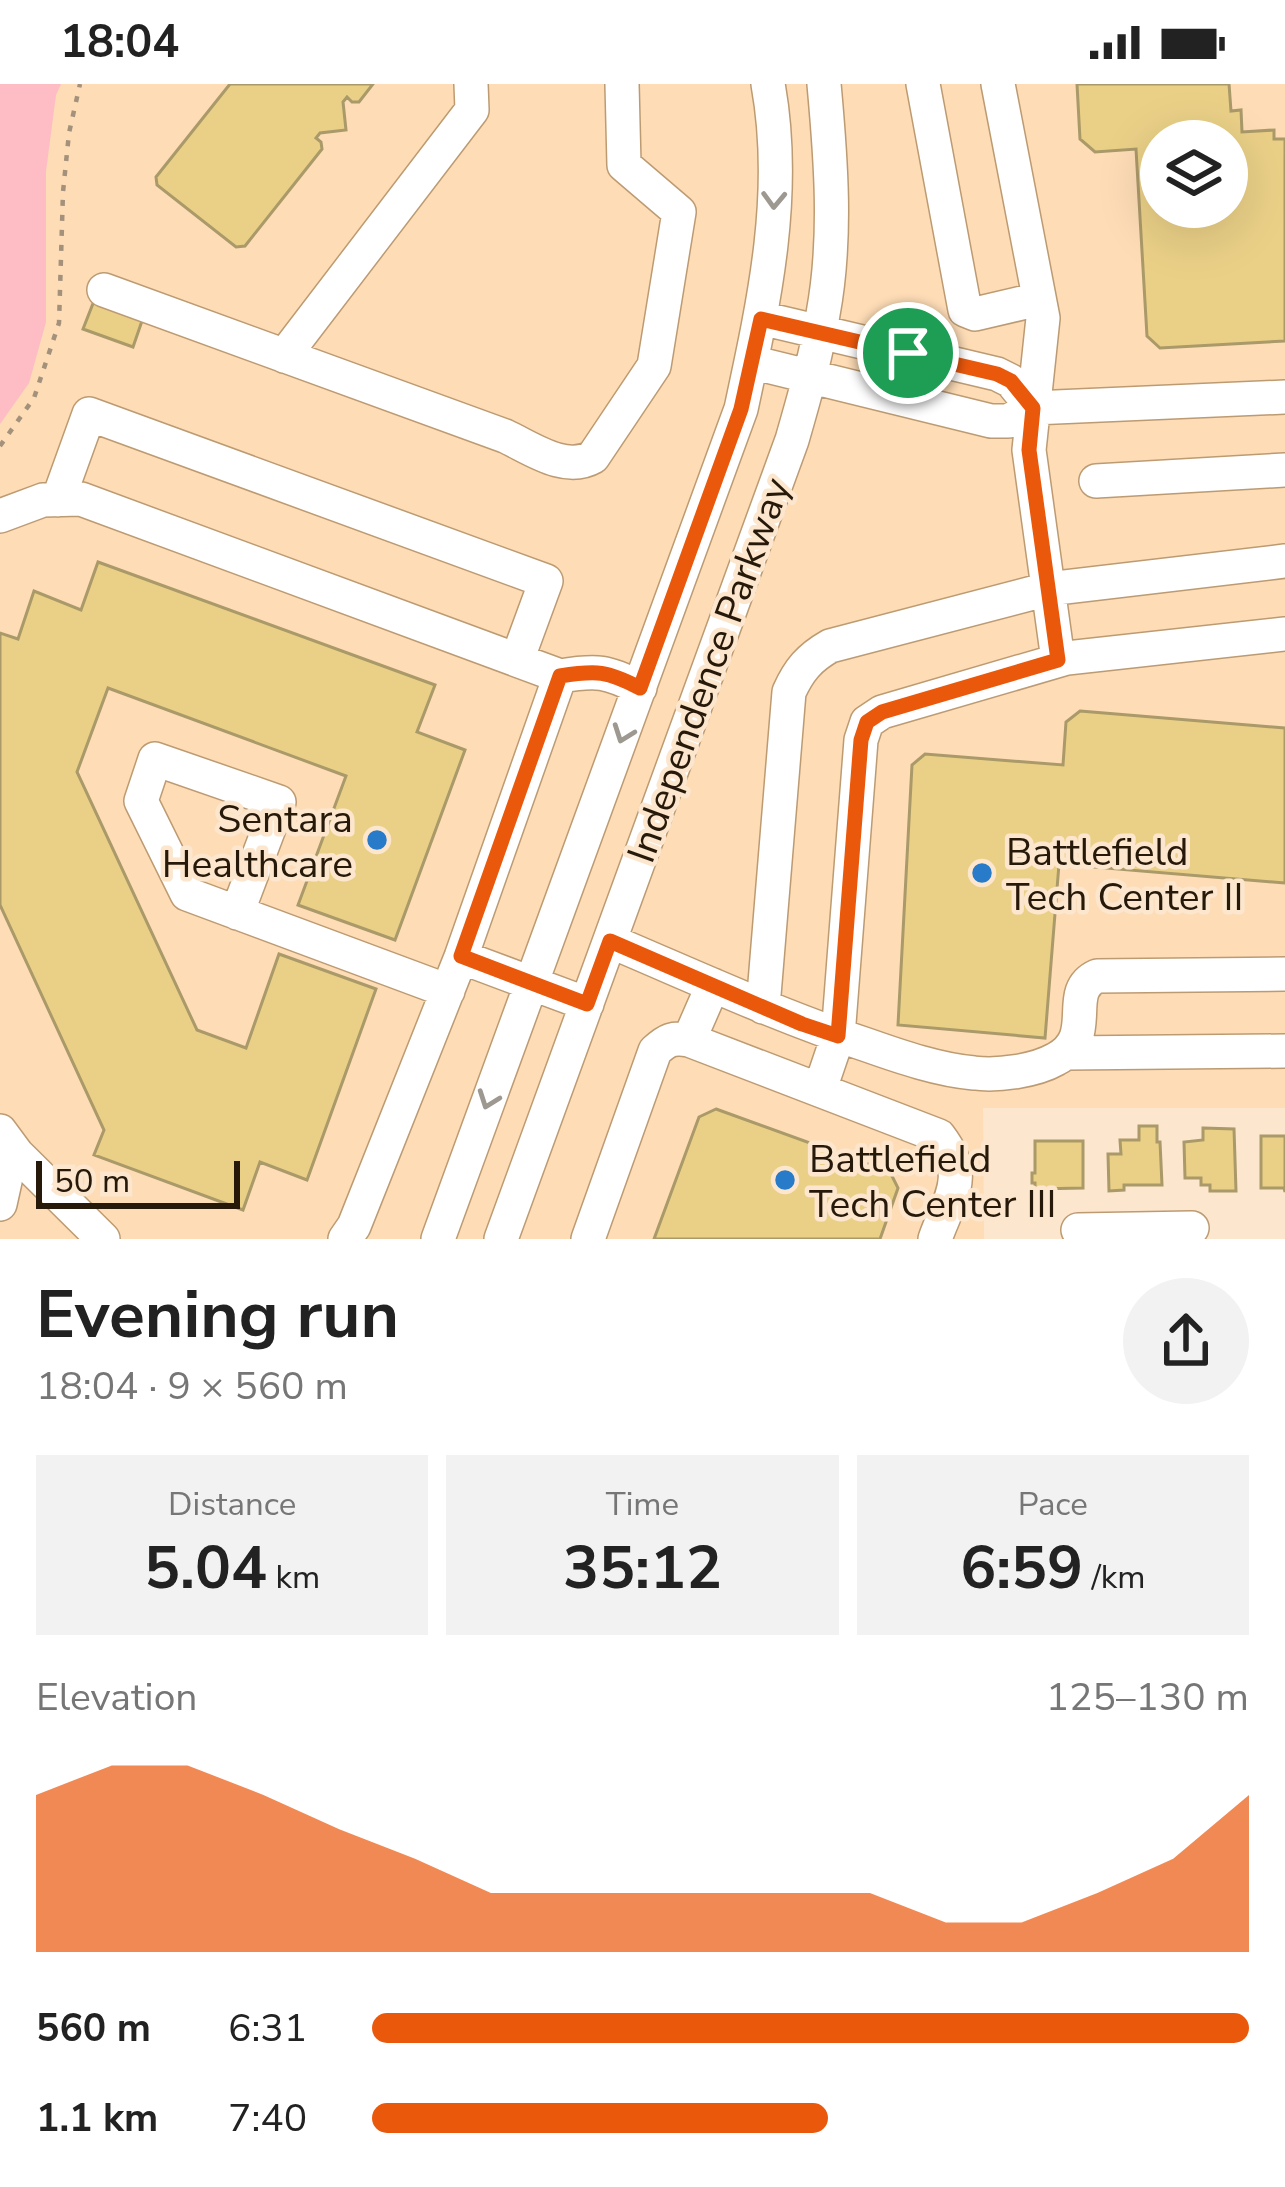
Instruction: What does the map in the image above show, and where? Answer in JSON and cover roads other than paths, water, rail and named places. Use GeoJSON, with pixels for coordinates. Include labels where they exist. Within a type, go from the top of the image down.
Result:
{"type":"FeatureCollection","features":[{"type":"Feature","properties":{"kind":"street"},"geometry":{"type":"LineString","coordinates":[[284,356],[472,110],[471,84]]}},
{"type":"Feature","properties":{"kind":"street"},"geometry":{"type":"LineString","coordinates":[[104,290],[505,436],[568,464],[581,464],[592,458],[654,366],[679,212],[624,165],[622,84]]}},
{"type":"Feature","properties":{"kind":"street","name":"Independence Parkway"},"geometry":{"type":"LineString","coordinates":[[438,1239],[741,409],[761,319],[773,232],[774,119],[768,84]]}},
{"type":"Feature","properties":{"kind":"street","name":"Independence Parkway"},"geometry":{"type":"LineString","coordinates":[[501,1239],[792,440],[810,376],[824,310],[831,237],[831,158],[824,84]]}},
{"type":"Feature","properties":{"kind":"street"},"geometry":{"type":"LineString","coordinates":[[923,84],[965,310],[975,314],[1039,298]]}},
{"type":"Feature","properties":{"kind":"street"},"geometry":{"type":"LineString","coordinates":[[998,84],[1043,318],[1029,450],[1058,660]]}},
{"type":"Feature","properties":{"kind":"street"},"geometry":{"type":"LineString","coordinates":[[761,319],[997,374],[1011,381],[1033,408]]}},
{"type":"Feature","properties":{"kind":"street"},"geometry":{"type":"LineString","coordinates":[[751,362],[991,421],[1008,421],[1033,408],[1285,397]]}},
{"type":"Feature","properties":{"kind":"street"},"geometry":{"type":"LineString","coordinates":[[58,500],[89,414],[546,580],[517,660]]}},
{"type":"Feature","properties":{"kind":"street"},"geometry":{"type":"LineString","coordinates":[[1096,481],[1285,470]]}},
{"type":"Feature","properties":{"kind":"street"},"geometry":{"type":"LineString","coordinates":[[0,516],[44,500],[81,500],[560,676],[608,672],[640,688]]}},
{"type":"Feature","properties":{"kind":"street"},"geometry":{"type":"LineString","coordinates":[[763,1007],[789,692],[813,656],[830,646],[1048,589],[1285,561]]}},
{"type":"Feature","properties":{"kind":"street"},"geometry":{"type":"LineString","coordinates":[[820,1090],[838,1036],[861,740],[867,722],[882,712],[1058,660],[1285,634]]}},
{"type":"Feature","properties":{"kind":"street"},"geometry":{"type":"LineString","coordinates":[[345,1239],[448,991],[560,676]]}},
{"type":"Feature","properties":{"kind":"street"},"geometry":{"type":"LineString","coordinates":[[237,913],[279,802],[155,759],[141,801],[187,894],[237,913],[448,991]]}},
{"type":"Feature","properties":{"kind":"street"},"geometry":{"type":"LineString","coordinates":[[610,941],[838,1036],[903,1058],[975,1073],[1012,1072],[1052,1062],[1066,1053],[1079,1030],[1081,989],[1097,976],[1285,974]]}},
{"type":"Feature","properties":{"kind":"street"},"geometry":{"type":"LineString","coordinates":[[461,956],[587,1004]]}},
{"type":"Feature","properties":{"kind":"street"},"geometry":{"type":"LineString","coordinates":[[689,1040],[712,985]]}},
{"type":"Feature","properties":{"kind":"street"},"geometry":{"type":"LineString","coordinates":[[588,1239],[655,1051],[674,1037],[940,1136],[955,1159],[956,1181],[935,1239]]}},
{"type":"Feature","properties":{"kind":"street"},"geometry":{"type":"LineString","coordinates":[[1066,1053],[1285,1051]]}},
{"type":"Feature","properties":{"kind":"street"},"geometry":{"type":"LineString","coordinates":[[0,1204],[8,1142]]}},
{"type":"Feature","properties":{"kind":"street"},"geometry":{"type":"LineString","coordinates":[[8,1142],[103,1239]]}},
{"type":"Feature","properties":{"kind":"street"},"geometry":{"type":"LineString","coordinates":[[1078,1230],[1132,1234],[1192,1228]]}},
{"type":"Feature","properties":{"kind":"place","name":"Sentara Healthcare"},"geometry":{"type":"Point","coordinates":[377,840]}},
{"type":"Feature","properties":{"kind":"place","name":"Battlefield Tech Center II"},"geometry":{"type":"Point","coordinates":[982,873]}},
{"type":"Feature","properties":{"kind":"place","name":"Battlefield Tech Center III"},"geometry":{"type":"Point","coordinates":[785,1180]}}]}
